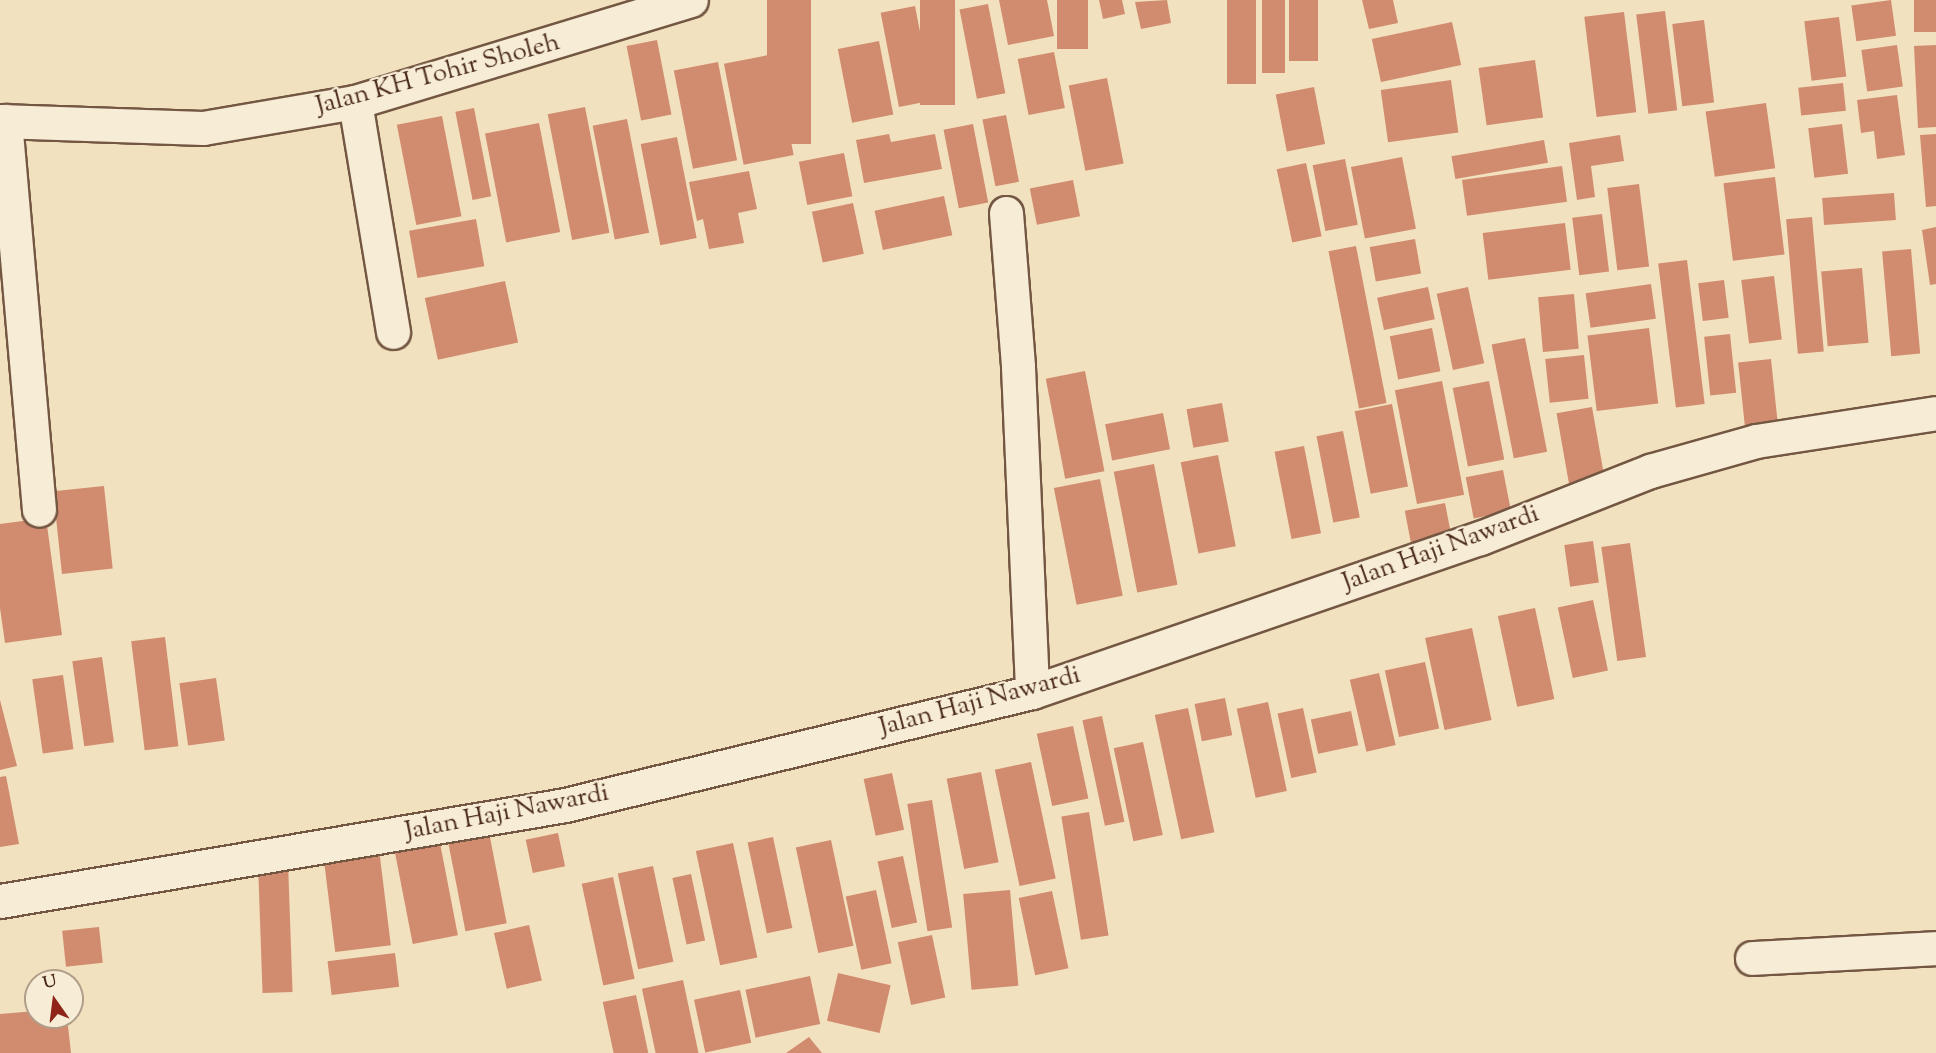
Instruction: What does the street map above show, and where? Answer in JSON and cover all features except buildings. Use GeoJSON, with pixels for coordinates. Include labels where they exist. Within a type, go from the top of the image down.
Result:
{"type":"FeatureCollection","features":[{"type":"Feature","properties":{"kind":"street","name":"Jalan KH Tohir Sholeh"},"geometry":{"type":"LineString","coordinates":[[3,121],[203,128],[355,102],[691,0]]}},
{"type":"Feature","properties":{"kind":"street"},"geometry":{"type":"LineString","coordinates":[[355,102],[393,332]]}},
{"type":"Feature","properties":{"kind":"street"},"geometry":{"type":"LineString","coordinates":[[3,121],[39,510]]}},
{"type":"Feature","properties":{"kind":"street"},"geometry":{"type":"LineString","coordinates":[[1006,213],[1018,368],[1032,692]]}},
{"type":"Feature","properties":{"kind":"street","name":"Jalan Haji Nawardi"},"geometry":{"type":"LineString","coordinates":[[0,901],[565,805],[1032,692],[1480,538],[1650,471],[1756,441],[1936,413]]}},
{"type":"Feature","properties":{"kind":"street"},"geometry":{"type":"LineString","coordinates":[[1752,958],[1936,948]]}}]}
